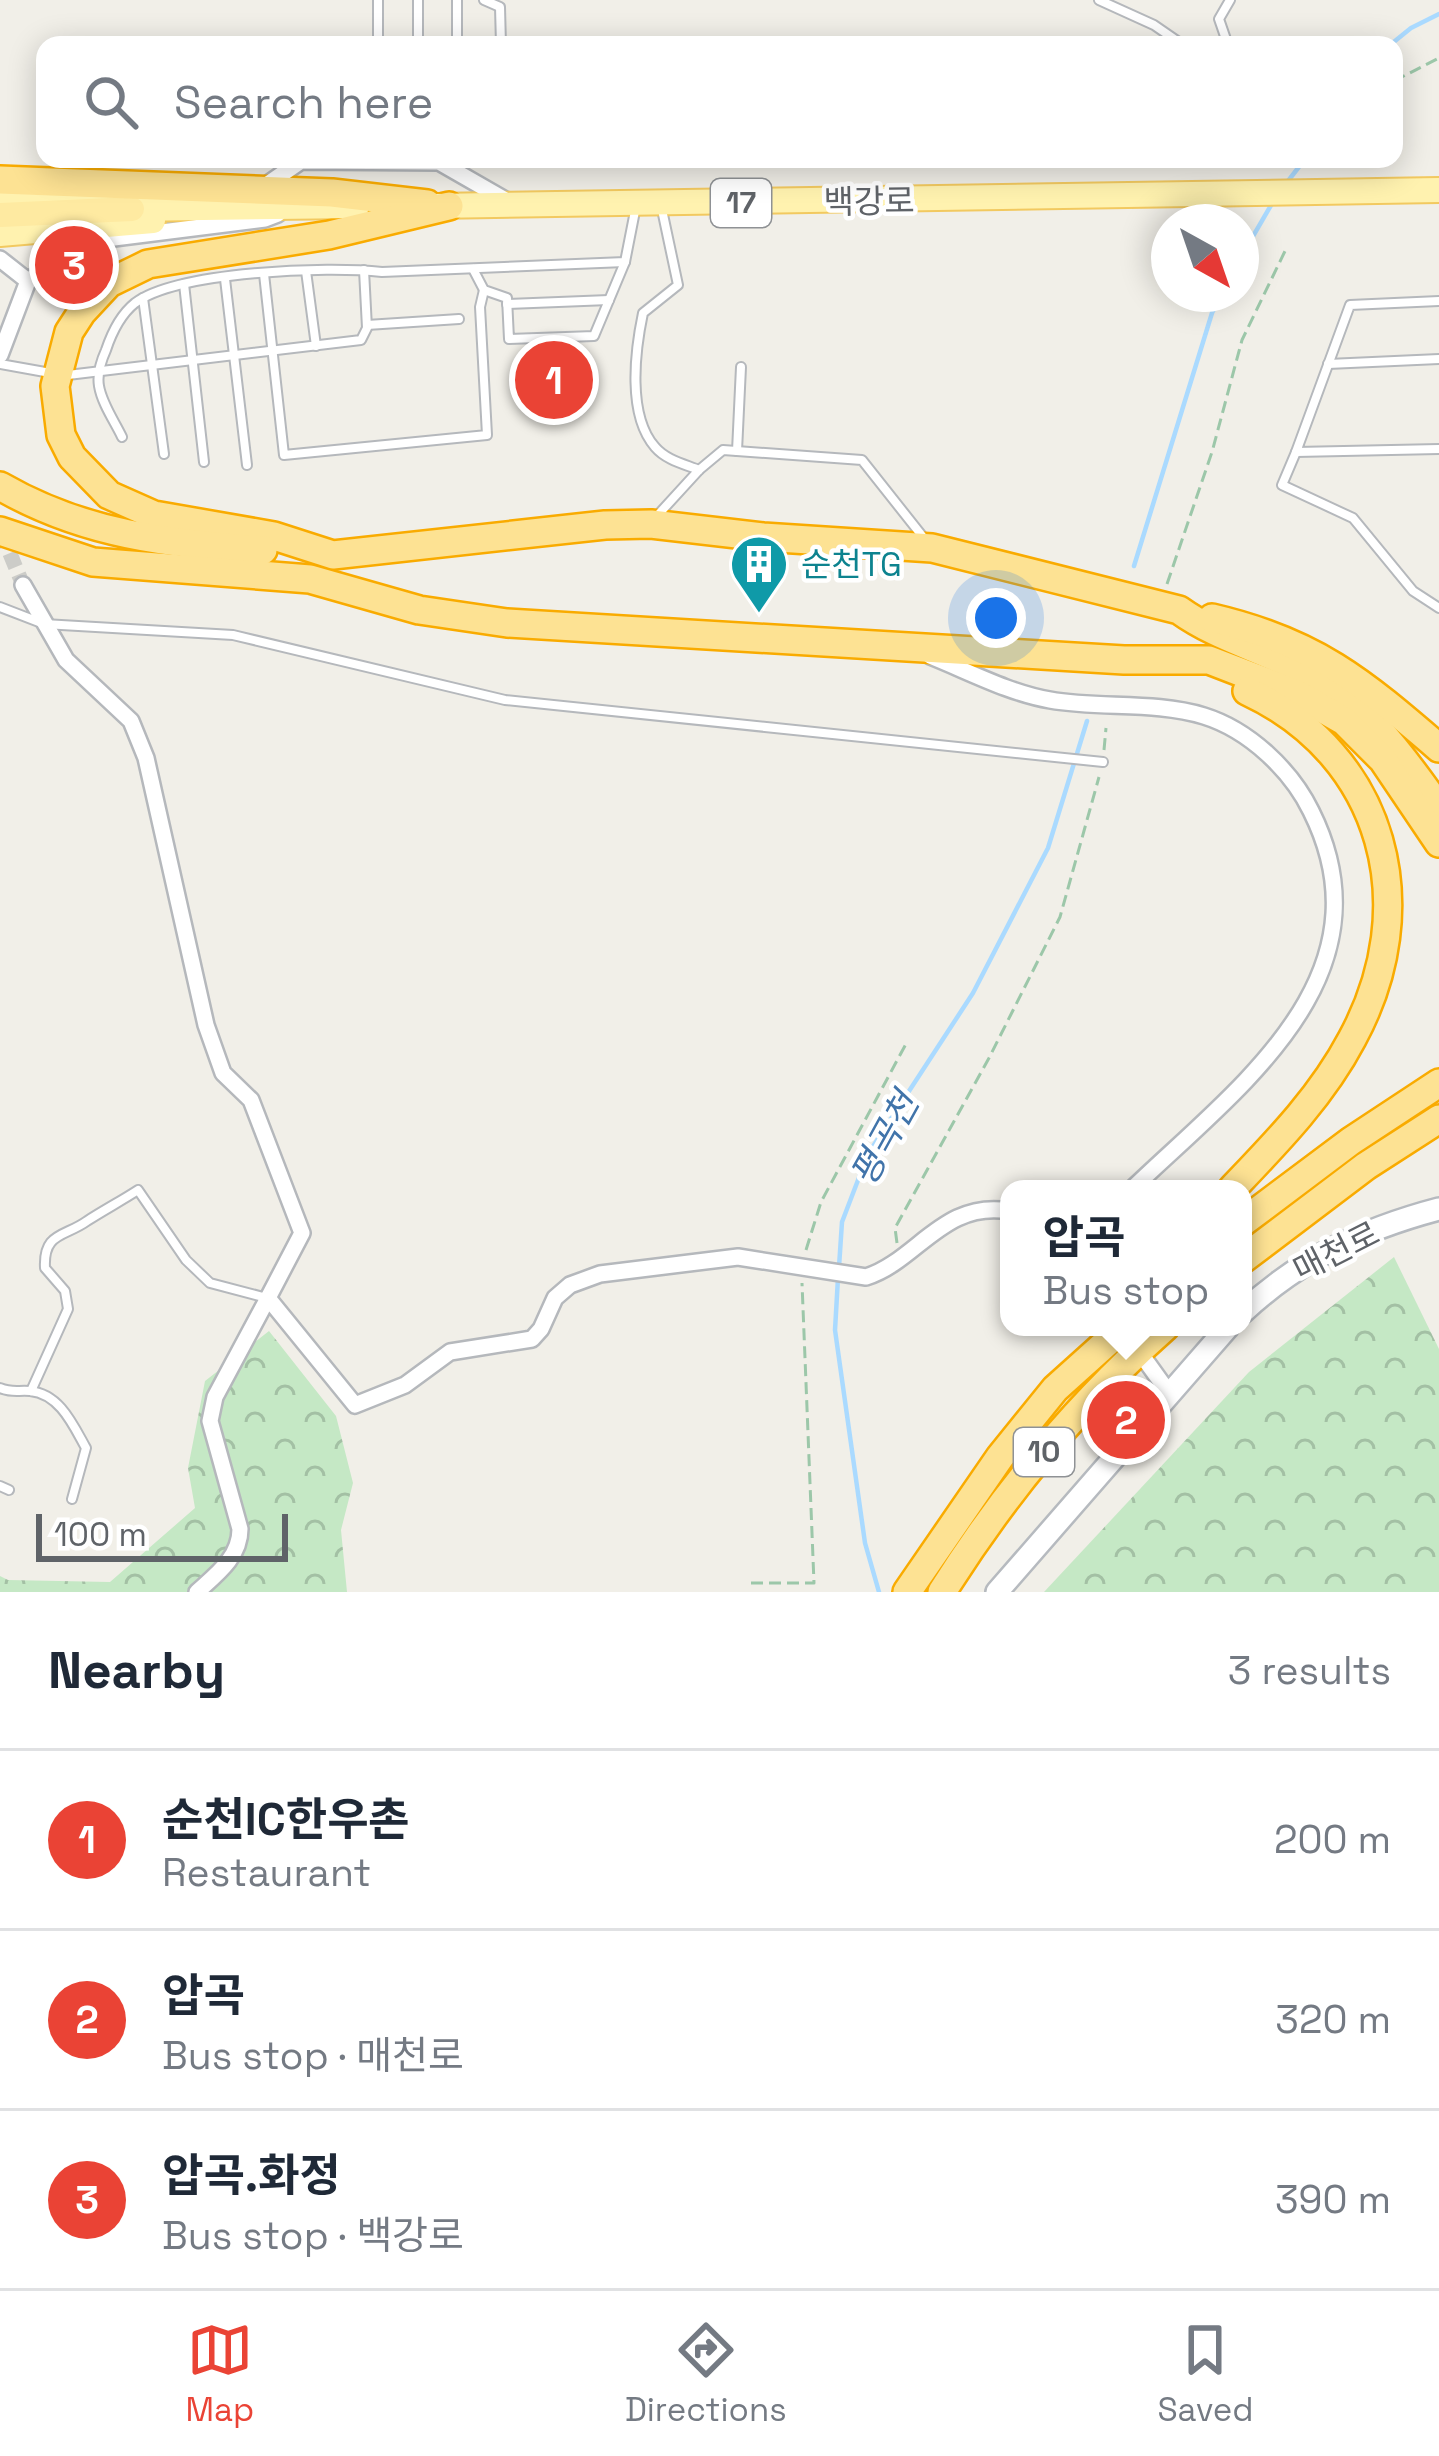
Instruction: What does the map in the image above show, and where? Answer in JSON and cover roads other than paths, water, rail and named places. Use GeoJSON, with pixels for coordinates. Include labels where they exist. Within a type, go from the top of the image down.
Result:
{"type":"FeatureCollection","features":[{"type":"Feature","properties":{"kind":"highway"},"geometry":{"type":"LineString","coordinates":[[0,180],[332,194],[449,206]]}},
{"type":"Feature","properties":{"kind":"highway"},"geometry":{"type":"LineString","coordinates":[[333,555],[274,536],[154,515],[109,495],[86,474],[61,435],[57,366],[82,312],[109,283],[136,267],[329,235],[449,206]]}},
{"type":"Feature","properties":{"kind":"highway","name":"17"},"geometry":{"type":"LineString","coordinates":[[0,215],[132,209]]}},
{"type":"Feature","properties":{"kind":"highway"},"geometry":{"type":"LineString","coordinates":[[0,486],[44,511],[101,530],[182,544],[333,555],[651,524],[932,548],[1263,630],[1331,661],[1439,748]]}},
{"type":"Feature","properties":{"kind":"highway"},"geometry":{"type":"LineString","coordinates":[[0,519],[31,542]]}},
{"type":"Feature","properties":{"kind":"highway"},"geometry":{"type":"LineString","coordinates":[[0,531],[93,562],[310,578],[419,610],[507,623],[910,648],[1209,660],[1297,694],[1344,721],[1382,760],[1439,843]]}},
{"type":"Feature","properties":{"kind":"highway"},"geometry":{"type":"LineString","coordinates":[[1179,610],[1208,630],[1305,671],[1360,709],[1402,755],[1439,808]]}},
{"type":"Feature","properties":{"kind":"highway"},"geometry":{"type":"LineString","coordinates":[[1171,660],[1274,704],[1316,734],[1347,769],[1384,852],[1385,946],[1354,1036],[1328,1081],[1240,1180]]}},
{"type":"Feature","properties":{"kind":"highway"},"geometry":{"type":"LineString","coordinates":[[1252,1215],[1439,1083]]}},
{"type":"Feature","properties":{"kind":"highway"},"geometry":{"type":"LineString","coordinates":[[1252,1251],[1439,1118]]}},
{"type":"Feature","properties":{"kind":"highway"},"geometry":{"type":"LineString","coordinates":[[1054,1389],[1098,1336]]}},
{"type":"Feature","properties":{"kind":"highway","name":"10"},"geometry":{"type":"LineString","coordinates":[[907,1592],[977,1488],[1054,1389],[1114,1336]]}},
{"type":"Feature","properties":{"kind":"highway","name":"10"},"geometry":{"type":"LineString","coordinates":[[942,1592],[974,1540],[1045,1451],[1156,1336]]}},
{"type":"Feature","properties":{"kind":"main road","name":"백강로"},"geometry":{"type":"LineString","coordinates":[[0,199],[36,198],[132,209],[1439,190]]}},
{"type":"Feature","properties":{"kind":"main road","name":"백강로"},"geometry":{"type":"LineString","coordinates":[[0,235],[137,224],[226,208]]}},
{"type":"Feature","properties":{"kind":"main road","name":"매천로"},"geometry":{"type":"LineString","coordinates":[[1252,1304],[1327,1249],[1380,1226],[1439,1209]]}},
{"type":"Feature","properties":{"kind":"main road"},"geometry":{"type":"LineString","coordinates":[[997,1592],[1220,1336]]}},
{"type":"Feature","properties":{"kind":"street"},"geometry":{"type":"LineString","coordinates":[[226,208],[291,168]]}},
{"type":"Feature","properties":{"kind":"street"},"geometry":{"type":"LineString","coordinates":[[458,168],[515,206]]}},
{"type":"Feature","properties":{"kind":"street"},"geometry":{"type":"LineString","coordinates":[[0,355],[28,281],[73,249],[98,240],[265,219],[298,206]]}},
{"type":"Feature","properties":{"kind":"street"},"geometry":{"type":"LineString","coordinates":[[0,259],[28,281]]}},
{"type":"Feature","properties":{"kind":"street"},"geometry":{"type":"LineString","coordinates":[[23,585],[66,659],[131,721],[146,758],[206,1025],[224,1073],[251,1100],[302,1233],[215,1397],[210,1421],[240,1544],[197,1592]]}},
{"type":"Feature","properties":{"kind":"street"},"geometry":{"type":"LineString","coordinates":[[910,648],[1053,701],[1162,708],[1218,722],[1239,732],[1280,766],[1296,784],[1318,825],[1334,887],[1334,920],[1318,984],[1295,1024],[1257,1070],[1141,1180]]}},
{"type":"Feature","properties":{"kind":"street"},"geometry":{"type":"LineString","coordinates":[[268,1298],[355,1405],[405,1384],[450,1352],[532,1339],[555,1298],[570,1285],[600,1274],[738,1257],[866,1277],[885,1271],[929,1232],[975,1212],[1000,1211]]}},
{"type":"Feature","properties":{"kind":"street"},"geometry":{"type":"LineString","coordinates":[[1146,1361],[1168,1393]]}},
{"type":"Feature","properties":{"kind":"lane"},"geometry":{"type":"LineString","coordinates":[[378,0],[378,36]]}},
{"type":"Feature","properties":{"kind":"lane"},"geometry":{"type":"LineString","coordinates":[[418,0],[418,36]]}},
{"type":"Feature","properties":{"kind":"lane"},"geometry":{"type":"LineString","coordinates":[[457,36],[458,0]]}},
{"type":"Feature","properties":{"kind":"lane"},"geometry":{"type":"LineString","coordinates":[[484,0],[500,7],[501,36]]}},
{"type":"Feature","properties":{"kind":"lane"},"geometry":{"type":"LineString","coordinates":[[1099,0],[1170,36]]}},
{"type":"Feature","properties":{"kind":"lane"},"geometry":{"type":"LineString","coordinates":[[1225,36],[1220,20],[1231,0]]}},
{"type":"Feature","properties":{"kind":"lane"},"geometry":{"type":"LineString","coordinates":[[484,290],[506,298],[509,339],[594,336],[649,204]]}},
{"type":"Feature","properties":{"kind":"lane"},"geometry":{"type":"LineString","coordinates":[[649,204],[678,286],[643,313],[637,390],[640,414],[656,448],[667,458],[699,470]]}},
{"type":"Feature","properties":{"kind":"lane"},"geometry":{"type":"LineString","coordinates":[[122,437],[99,387],[100,369],[117,322],[143,298],[184,284],[264,274],[625,262]]}},
{"type":"Feature","properties":{"kind":"lane"},"geometry":{"type":"LineString","coordinates":[[264,274],[284,454],[487,435],[480,307],[484,290],[473,268]]}},
{"type":"Feature","properties":{"kind":"lane"},"geometry":{"type":"LineString","coordinates":[[68,375],[361,340],[367,325],[364,270]]}},
{"type":"Feature","properties":{"kind":"lane"},"geometry":{"type":"LineString","coordinates":[[306,271],[316,346]]}},
{"type":"Feature","properties":{"kind":"lane"},"geometry":{"type":"LineString","coordinates":[[224,279],[247,465]]}},
{"type":"Feature","properties":{"kind":"lane"},"geometry":{"type":"LineString","coordinates":[[184,284],[204,462]]}},
{"type":"Feature","properties":{"kind":"lane"},"geometry":{"type":"LineString","coordinates":[[143,298],[164,454]]}},
{"type":"Feature","properties":{"kind":"lane"},"geometry":{"type":"LineString","coordinates":[[507,304],[609,300]]}},
{"type":"Feature","properties":{"kind":"lane"},"geometry":{"type":"LineString","coordinates":[[1439,301],[1350,305],[1282,485],[1353,518],[1413,591],[1439,608]]}},
{"type":"Feature","properties":{"kind":"lane"},"geometry":{"type":"LineString","coordinates":[[367,325],[460,319]]}},
{"type":"Feature","properties":{"kind":"lane"},"geometry":{"type":"LineString","coordinates":[[1328,364],[1439,359]]}},
{"type":"Feature","properties":{"kind":"lane"},"geometry":{"type":"LineString","coordinates":[[0,364],[45,372]]}},
{"type":"Feature","properties":{"kind":"lane"},"geometry":{"type":"LineString","coordinates":[[737,451],[741,367]]}},
{"type":"Feature","properties":{"kind":"lane"},"geometry":{"type":"LineString","coordinates":[[1296,452],[1439,449]]}},
{"type":"Feature","properties":{"kind":"lane"},"geometry":{"type":"LineString","coordinates":[[651,524],[723,450],[862,460],[932,548]]}},
{"type":"Feature","properties":{"kind":"lane"},"geometry":{"type":"LineString","coordinates":[[0,607],[44,623],[233,635],[505,700],[1102,762]]}},
{"type":"Feature","properties":{"kind":"lane"},"geometry":{"type":"LineString","coordinates":[[31,1391],[68,1310],[65,1291],[45,1268],[48,1247],[59,1233],[139,1190],[186,1259],[209,1283],[268,1298]]}},
{"type":"Feature","properties":{"kind":"lane"},"geometry":{"type":"LineString","coordinates":[[1,1390],[31,1391],[59,1405],[86,1448],[72,1499]]}},
{"type":"Feature","properties":{"kind":"waterway","name":"평곡천"},"geometry":{"type":"LineString","coordinates":[[1401,36],[1439,14]]}},
{"type":"Feature","properties":{"kind":"waterway","name":"평곡천"},"geometry":{"type":"LineString","coordinates":[[1288,181],[1298,168]]}},
{"type":"Feature","properties":{"kind":"waterway","name":"평곡천"},"geometry":{"type":"LineString","coordinates":[[1259,226],[1274,200]]}},
{"type":"Feature","properties":{"kind":"waterway","name":"평곡천"},"geometry":{"type":"LineString","coordinates":[[1134,566],[1212,312]]}},
{"type":"Feature","properties":{"kind":"waterway","name":"평곡천"},"geometry":{"type":"LineString","coordinates":[[839,1267],[842,1222],[868,1154],[973,993],[1048,848],[1087,721]]}},
{"type":"Feature","properties":{"kind":"waterway","name":"평곡천"},"geometry":{"type":"LineString","coordinates":[[838,1278],[835,1330],[865,1543],[879,1592]]}},
{"type":"Feature","properties":{"kind":"tunnel"},"geometry":{"type":"LineString","coordinates":[[1,532],[23,585]]}},
{"type":"Feature","properties":{"kind":"place","name":"압곡.화정"},"geometry":{"type":"Point","coordinates":[74,265]}},
{"type":"Feature","properties":{"kind":"place","name":"순천IC한우촌"},"geometry":{"type":"Point","coordinates":[554,380]}},
{"type":"Feature","properties":{"kind":"place","name":"순천TG"},"geometry":{"type":"Point","coordinates":[759,615]}},
{"type":"Feature","properties":{"kind":"place","name":"압곡"},"geometry":{"type":"Point","coordinates":[1126,1420]}}]}
